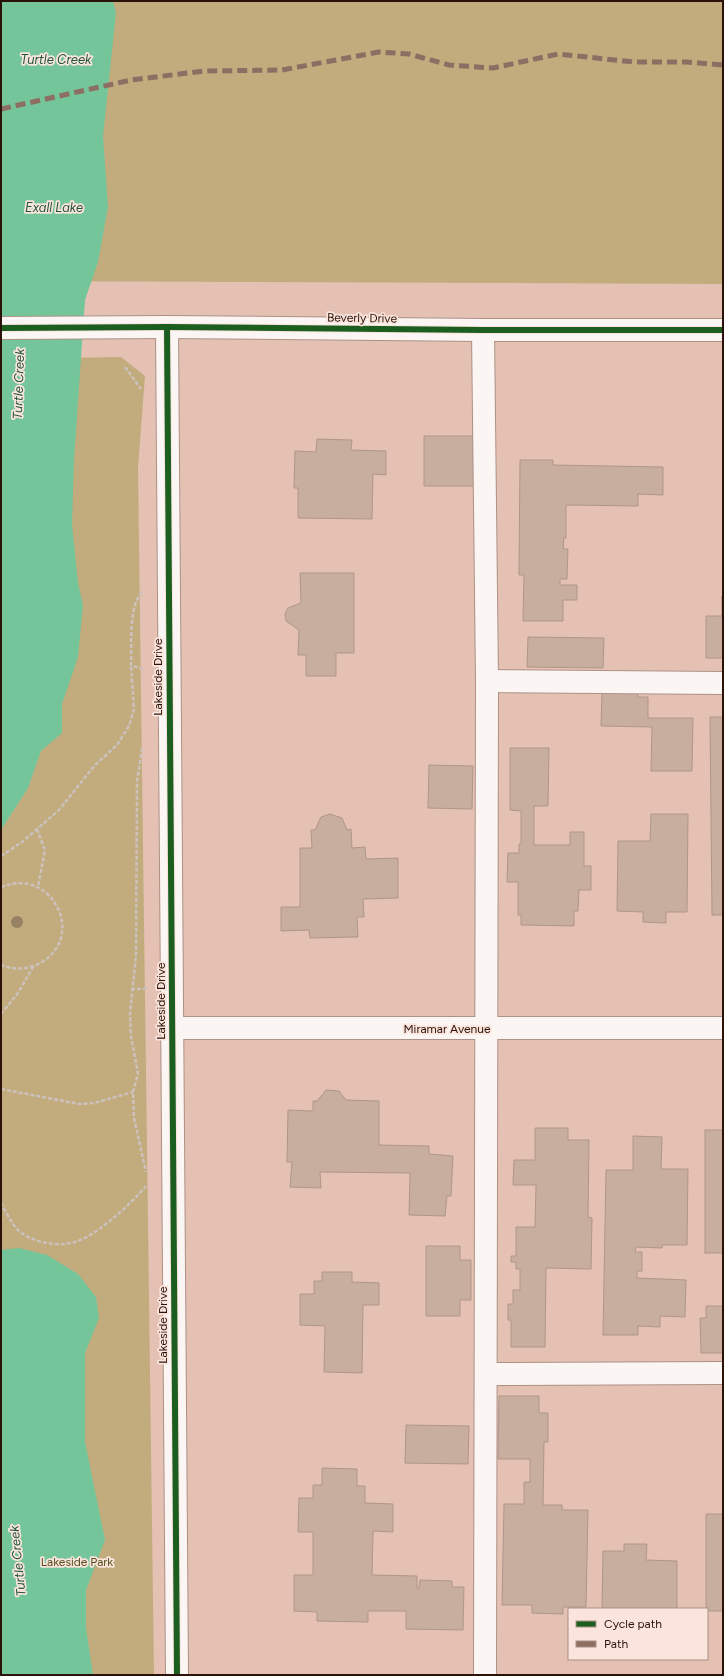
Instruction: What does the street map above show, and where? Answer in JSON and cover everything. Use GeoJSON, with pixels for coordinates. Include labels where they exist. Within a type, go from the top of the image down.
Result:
{"type":"FeatureCollection","features":[{"type":"Feature","properties":{"kind":"street","name":"Beverly Drive"},"geometry":{"type":"LineString","coordinates":[[1,328],[167,327],[483,330],[723,330]]}},
{"type":"Feature","properties":{"kind":"street","name":"Lakeside Drive"},"geometry":{"type":"LineString","coordinates":[[167,327],[177,1675]]}},
{"type":"Feature","properties":{"kind":"street"},"geometry":{"type":"LineString","coordinates":[[483,330],[487,681],[487,1374],[485,1675]]}},
{"type":"Feature","properties":{"kind":"street"},"geometry":{"type":"LineString","coordinates":[[487,681],[723,683]]}},
{"type":"Feature","properties":{"kind":"street","name":"Miramar Avenue"},"geometry":{"type":"LineString","coordinates":[[172,1028],[723,1028]]}},
{"type":"Feature","properties":{"kind":"street"},"geometry":{"type":"LineString","coordinates":[[487,1374],[723,1373]]}},
{"type":"Feature","properties":{"kind":"path"},"geometry":{"type":"LineString","coordinates":[[1,856],[22,842],[59,810],[95,765],[117,745],[129,726],[134,709],[131,665]]}},
{"type":"Feature","properties":{"kind":"path"},"geometry":{"type":"LineString","coordinates":[[145,670],[145,678]]}},
{"type":"Feature","properties":{"kind":"path"},"geometry":{"type":"LineString","coordinates":[[1,1203],[18,1229],[30,1238],[51,1243],[68,1244],[78,1241],[115,1216],[148,1185],[134,1118],[133,1092],[138,1074],[130,1036],[131,989],[136,954],[137,782],[143,745]]}},
{"type":"Feature","properties":{"kind":"path"},"geometry":{"type":"LineString","coordinates":[[36,829],[45,850],[38,887]]}},
{"type":"Feature","properties":{"kind":"path"},"geometry":{"type":"LineString","coordinates":[[1,886],[11,883],[26,883],[38,887],[49,894],[57,904],[62,917],[60,941],[54,952],[45,961],[34,966],[21,969],[9,968],[1,964]]}},
{"type":"Feature","properties":{"kind":"path"},"geometry":{"type":"LineString","coordinates":[[1,1014],[18,993],[34,966]]}},
{"type":"Feature","properties":{"kind":"path"},"geometry":{"type":"LineString","coordinates":[[131,989],[148,989]]}},
{"type":"Feature","properties":{"kind":"path"},"geometry":{"type":"LineString","coordinates":[[1,1089],[79,1104],[94,1103],[133,1092]]}},
{"type":"Feature","properties":{"kind":"green space"},"geometry":{"type":"Polygon","coordinates":[[[1,1],[723,1],[723,284],[1,281],[1,1]]]}},
{"type":"Feature","properties":{"kind":"green space","name":"Lakeside Park"},"geometry":{"type":"Polygon","coordinates":[[[121,357],[145,376],[138,467],[154,1675],[1,1675],[1,359],[121,357]]]}},
{"type":"Feature","properties":{"kind":"water","name":"Exall Lake"},"geometry":{"type":"Polygon","coordinates":[[[1,1],[113,1],[116,13],[103,136],[108,207],[98,262],[85,300],[74,460],[72,524],[78,583],[83,605],[78,657],[62,704],[62,733],[41,751],[28,788],[1,830],[1,1]]]}},
{"type":"Feature","properties":{"kind":"water","name":"Turtle Creek"},"geometry":{"type":"Polygon","coordinates":[[[19,1248],[47,1255],[78,1274],[96,1297],[99,1318],[85,1353],[85,1442],[105,1540],[86,1590],[86,1628],[93,1675],[1,1675],[1,1250],[19,1248]]]}},
{"type":"Feature","properties":{"kind":"building"},"geometry":{"type":"Polygon","coordinates":[[[424,436],[476,436],[475,486],[424,486],[424,436]]]}},
{"type":"Feature","properties":{"kind":"building"},"geometry":{"type":"Polygon","coordinates":[[[317,439],[352,440],[351,450],[386,451],[386,475],[373,474],[372,519],[298,518],[298,488],[294,488],[295,451],[316,452],[317,439]]]}},
{"type":"Feature","properties":{"kind":"building"},"geometry":{"type":"Polygon","coordinates":[[[520,460],[553,460],[553,465],[663,467],[663,495],[638,494],[638,506],[566,505],[566,538],[564,538],[563,549],[568,549],[567,579],[560,579],[560,585],[577,585],[577,600],[563,600],[563,621],[523,621],[524,575],[519,575],[520,460]]]}},
{"type":"Feature","properties":{"kind":"building"},"geometry":{"type":"Polygon","coordinates":[[[300,573],[354,573],[354,653],[336,653],[336,676],[306,676],[306,655],[298,655],[299,630],[286,621],[285,614],[288,608],[301,603],[300,573]]]}},
{"type":"Feature","properties":{"kind":"building"},"geometry":{"type":"Polygon","coordinates":[[[722,596],[723,658],[706,658],[706,616],[722,616],[722,596]]]}},
{"type":"Feature","properties":{"kind":"building"},"geometry":{"type":"Polygon","coordinates":[[[528,637],[604,638],[603,668],[527,667],[528,637]]]}},
{"type":"Feature","properties":{"kind":"building"},"geometry":{"type":"Polygon","coordinates":[[[611,690],[638,690],[638,697],[648,697],[648,718],[693,718],[692,771],[651,771],[652,727],[601,726],[602,693],[610,693],[611,690]]]}},
{"type":"Feature","properties":{"kind":"building"},"geometry":{"type":"Polygon","coordinates":[[[710,717],[723,717],[723,915],[712,915],[710,717]]]}},
{"type":"Feature","properties":{"kind":"building"},"geometry":{"type":"Polygon","coordinates":[[[510,748],[549,748],[548,806],[534,806],[534,845],[570,845],[570,832],[584,832],[584,866],[591,866],[591,890],[579,890],[578,911],[574,911],[574,926],[521,925],[521,915],[518,915],[518,882],[507,882],[508,853],[519,853],[519,844],[521,844],[521,811],[510,810],[510,748]]]}},
{"type":"Feature","properties":{"kind":"building"},"geometry":{"type":"Polygon","coordinates":[[[429,765],[473,766],[472,809],[428,808],[429,765]]]}},
{"type":"Feature","properties":{"kind":"building"},"geometry":{"type":"Polygon","coordinates":[[[330,814],[342,818],[347,830],[351,829],[352,848],[365,847],[366,859],[398,858],[398,898],[363,899],[364,917],[357,917],[358,937],[310,938],[309,930],[281,931],[281,907],[300,907],[300,848],[312,848],[311,830],[315,830],[321,817],[330,814]]]}},
{"type":"Feature","properties":{"kind":"building"},"geometry":{"type":"Polygon","coordinates":[[[651,814],[688,814],[687,912],[666,912],[666,923],[643,922],[643,912],[617,911],[618,841],[650,841],[651,814]]]}},
{"type":"Feature","properties":{"kind":"building"},"geometry":{"type":"Polygon","coordinates":[[[326,1090],[339,1091],[346,1100],[379,1101],[379,1145],[429,1146],[429,1154],[453,1156],[451,1196],[447,1196],[445,1216],[409,1215],[410,1173],[320,1172],[321,1188],[290,1187],[292,1162],[287,1162],[288,1110],[313,1111],[313,1101],[317,1101],[326,1090]]]}},
{"type":"Feature","properties":{"kind":"building"},"geometry":{"type":"Polygon","coordinates":[[[535,1128],[568,1128],[568,1140],[589,1140],[588,1217],[592,1218],[591,1269],[546,1268],[545,1347],[511,1347],[511,1320],[508,1320],[508,1304],[513,1304],[513,1290],[520,1290],[520,1269],[516,1269],[516,1262],[511,1262],[511,1256],[516,1256],[516,1227],[535,1227],[536,1185],[513,1185],[514,1160],[535,1160],[535,1128]]]}},
{"type":"Feature","properties":{"kind":"building"},"geometry":{"type":"Polygon","coordinates":[[[705,1130],[723,1130],[723,1253],[705,1253],[705,1130]]]}},
{"type":"Feature","properties":{"kind":"building"},"geometry":{"type":"Polygon","coordinates":[[[633,1136],[662,1137],[661,1169],[688,1169],[687,1245],[662,1245],[662,1248],[636,1247],[635,1252],[642,1252],[642,1271],[637,1271],[637,1278],[686,1280],[685,1317],[660,1316],[660,1327],[638,1326],[638,1335],[603,1335],[606,1170],[633,1170],[633,1136]]]}},
{"type":"Feature","properties":{"kind":"building"},"geometry":{"type":"Polygon","coordinates":[[[426,1246],[460,1246],[460,1260],[471,1260],[471,1300],[460,1300],[460,1316],[426,1316],[426,1246]]]}},
{"type":"Feature","properties":{"kind":"building"},"geometry":{"type":"Polygon","coordinates":[[[322,1272],[352,1272],[352,1282],[379,1283],[379,1305],[363,1305],[362,1373],[324,1372],[325,1326],[300,1325],[300,1294],[314,1294],[314,1281],[322,1281],[322,1272]]]}},
{"type":"Feature","properties":{"kind":"building"},"geometry":{"type":"Polygon","coordinates":[[[706,1306],[723,1306],[723,1353],[701,1353],[700,1318],[706,1318],[706,1306]]]}},
{"type":"Feature","properties":{"kind":"building"},"geometry":{"type":"Polygon","coordinates":[[[499,1396],[539,1396],[539,1413],[548,1413],[548,1442],[544,1442],[543,1505],[562,1505],[562,1510],[588,1510],[586,1607],[563,1607],[563,1614],[532,1613],[532,1605],[502,1605],[504,1504],[524,1504],[524,1482],[530,1482],[530,1459],[498,1459],[499,1396]]]}},
{"type":"Feature","properties":{"kind":"building"},"geometry":{"type":"Polygon","coordinates":[[[406,1425],[469,1426],[468,1464],[405,1463],[406,1425]]]}},
{"type":"Feature","properties":{"kind":"building"},"geometry":{"type":"Polygon","coordinates":[[[322,1468],[357,1469],[357,1486],[365,1486],[365,1503],[393,1504],[393,1532],[373,1531],[372,1575],[417,1576],[417,1588],[419,1588],[420,1580],[452,1581],[452,1587],[464,1587],[463,1630],[406,1629],[406,1611],[368,1611],[368,1622],[317,1621],[317,1612],[294,1611],[294,1575],[313,1575],[313,1532],[298,1532],[299,1498],[313,1498],[313,1485],[322,1485],[322,1468]]]}},
{"type":"Feature","properties":{"kind":"building"},"geometry":{"type":"Polygon","coordinates":[[[706,1514],[723,1514],[723,1611],[708,1611],[708,1608],[706,1608],[706,1514]]]}},
{"type":"Feature","properties":{"kind":"building"},"geometry":{"type":"Polygon","coordinates":[[[624,1544],[647,1544],[646,1560],[677,1561],[677,1608],[602,1608],[603,1551],[624,1551],[624,1544]]]}},
{"type":"Feature","properties":{"kind":"marked path"},"geometry":{"type":"LineString","coordinates":[[1,109],[131,80],[204,71],[282,70],[379,52],[409,54],[449,65],[493,68],[558,54],[634,62],[687,62],[723,65]]}},
{"type":"Feature","properties":{"kind":"cycle path"},"geometry":{"type":"LineString","coordinates":[[167,327],[177,1675]]}},
{"type":"Feature","properties":{"kind":"cycle path"},"geometry":{"type":"LineString","coordinates":[[1,328],[167,327],[483,330],[723,330]]}}]}
